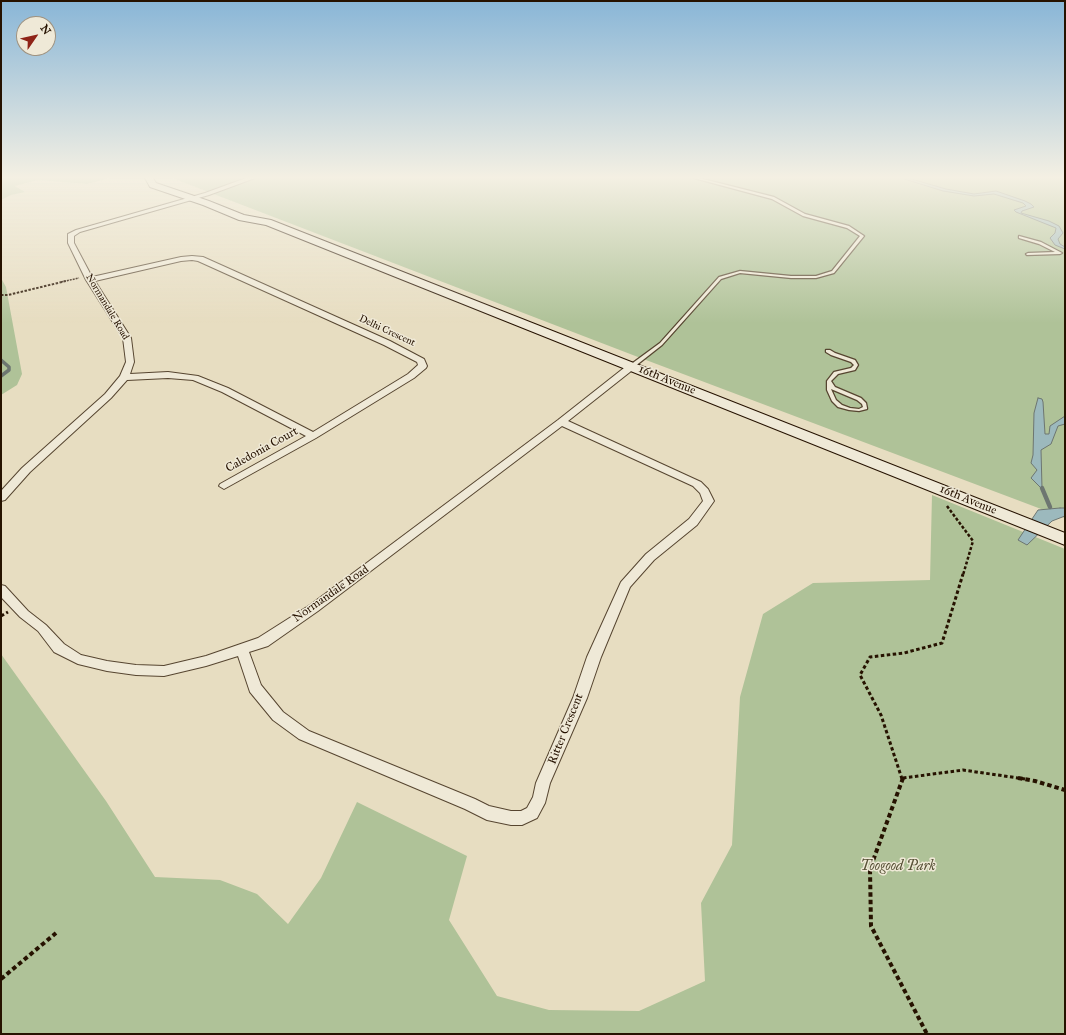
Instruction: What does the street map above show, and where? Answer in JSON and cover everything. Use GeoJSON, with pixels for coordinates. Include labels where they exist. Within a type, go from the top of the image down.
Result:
{"type":"FeatureCollection","features":[{"type":"Feature","properties":{"kind":"main road","name":"16th Avenue"},"geometry":{"type":"LineString","coordinates":[[279,226],[1065,539]]}},
{"type":"Feature","properties":{"kind":"street","name":"Normandale Road"},"geometry":{"type":"LineString","coordinates":[[1,498],[26,470],[108,396],[124,377],[130,362],[127,338],[89,278],[69,238],[72,233],[95,226]]}},
{"type":"Feature","properties":{"kind":"street","name":"Delhi Crescent"},"geometry":{"type":"LineString","coordinates":[[89,278],[181,259],[200,259],[387,343],[422,361],[423,366],[411,376],[313,436]]}},
{"type":"Feature","properties":{"kind":"street","name":"Normandale Road"},"geometry":{"type":"LineString","coordinates":[[1,589],[24,614],[42,628],[59,648],[78,659],[114,667],[136,670],[164,670],[206,661],[263,642],[314,608],[561,422],[632,366]]}},
{"type":"Feature","properties":{"kind":"street"},"geometry":{"type":"LineString","coordinates":[[124,377],[168,375],[195,378],[205,381],[226,390],[313,436]]}},
{"type":"Feature","properties":{"kind":"street","name":"Ritter Crescent"},"geometry":{"type":"LineString","coordinates":[[242,649],[255,688],[278,716],[304,735],[470,804],[487,814],[511,818],[522,818],[532,812],[540,798],[543,783],[580,698],[594,657],[625,585],[650,556],[693,522],[709,502],[704,491],[697,484],[561,422]]}},
{"type":"Feature","properties":{"kind":"street","name":"Caledonia Court"},"geometry":{"type":"LineString","coordinates":[[224,486],[313,436]]}},
{"type":"Feature","properties":{"kind":"lane"},"geometry":{"type":"LineString","coordinates":[[632,366],[661,344],[720,278],[740,272],[791,277],[816,277],[833,272],[862,236],[845,226]]}},
{"type":"Feature","properties":{"kind":"lane"},"geometry":{"type":"LineString","coordinates":[[1020,236],[1040,243],[1060,253],[1028,254]]}},
{"type":"Feature","properties":{"kind":"lane"},"geometry":{"type":"LineString","coordinates":[[828,351],[853,361],[856,365],[853,369],[836,373],[830,381],[829,390],[834,401],[840,406],[859,410],[865,408],[864,403],[859,399],[833,388],[830,381]]}},
{"type":"Feature","properties":{"kind":"path"},"geometry":{"type":"LineString","coordinates":[[1,295],[8,295],[89,278]]}},
{"type":"Feature","properties":{"kind":"path"},"geometry":{"type":"LineString","coordinates":[[926,1034],[871,926],[870,869],[903,778],[881,715],[860,675],[870,656],[904,653],[942,643],[973,541],[962,523],[944,502]]}},
{"type":"Feature","properties":{"kind":"path"},"geometry":{"type":"LineString","coordinates":[[903,778],[963,770],[1034,781],[1065,790]]}},
{"type":"Feature","properties":{"kind":"path"},"geometry":{"type":"LineString","coordinates":[[1,979],[56,933]]}},
{"type":"Feature","properties":{"kind":"green space"},"geometry":{"type":"Polygon","coordinates":[[[298,226],[1065,226],[1065,518],[638,357],[298,226]]]}},
{"type":"Feature","properties":{"kind":"green space"},"geometry":{"type":"Polygon","coordinates":[[[1,278],[6,287],[22,374],[17,385],[1,395],[1,278]]]}},
{"type":"Feature","properties":{"kind":"green space","name":"Toogood Park"},"geometry":{"type":"Polygon","coordinates":[[[932,495],[1065,549],[1065,1034],[1,1034],[1,654],[106,801],[155,877],[220,880],[257,894],[288,924],[321,878],[357,802],[467,856],[449,920],[497,996],[549,1010],[639,1011],[705,981],[701,903],[732,845],[740,697],[763,614],[813,583],[930,580],[932,495]]]}},
{"type":"Feature","properties":{"kind":"water"},"geometry":{"type":"Polygon","coordinates":[[[1052,226],[1059,226],[1063,233],[1058,239],[1060,244],[1065,247],[1065,249],[1055,245],[1050,238],[1055,233],[1056,228],[1052,226]]]}},
{"type":"Feature","properties":{"kind":"water"},"geometry":{"type":"Polygon","coordinates":[[[1038,398],[1042,399],[1043,402],[1045,434],[1049,434],[1050,426],[1065,416],[1065,424],[1058,426],[1051,444],[1041,450],[1042,488],[1031,478],[1037,470],[1031,463],[1033,455],[1034,413],[1038,398]]]}},
{"type":"Feature","properties":{"kind":"water"},"geometry":{"type":"Polygon","coordinates":[[[1065,508],[1065,516],[1052,521],[1027,545],[1018,540],[1038,510],[1065,508]]]}},
{"type":"Feature","properties":{"kind":"waterway"},"geometry":{"type":"LineString","coordinates":[[1,360],[9,367],[9,370],[1,376]]}},
{"type":"Feature","properties":{"kind":"waterway"},"geometry":{"type":"LineString","coordinates":[[1042,488],[1050,507]]}}]}
